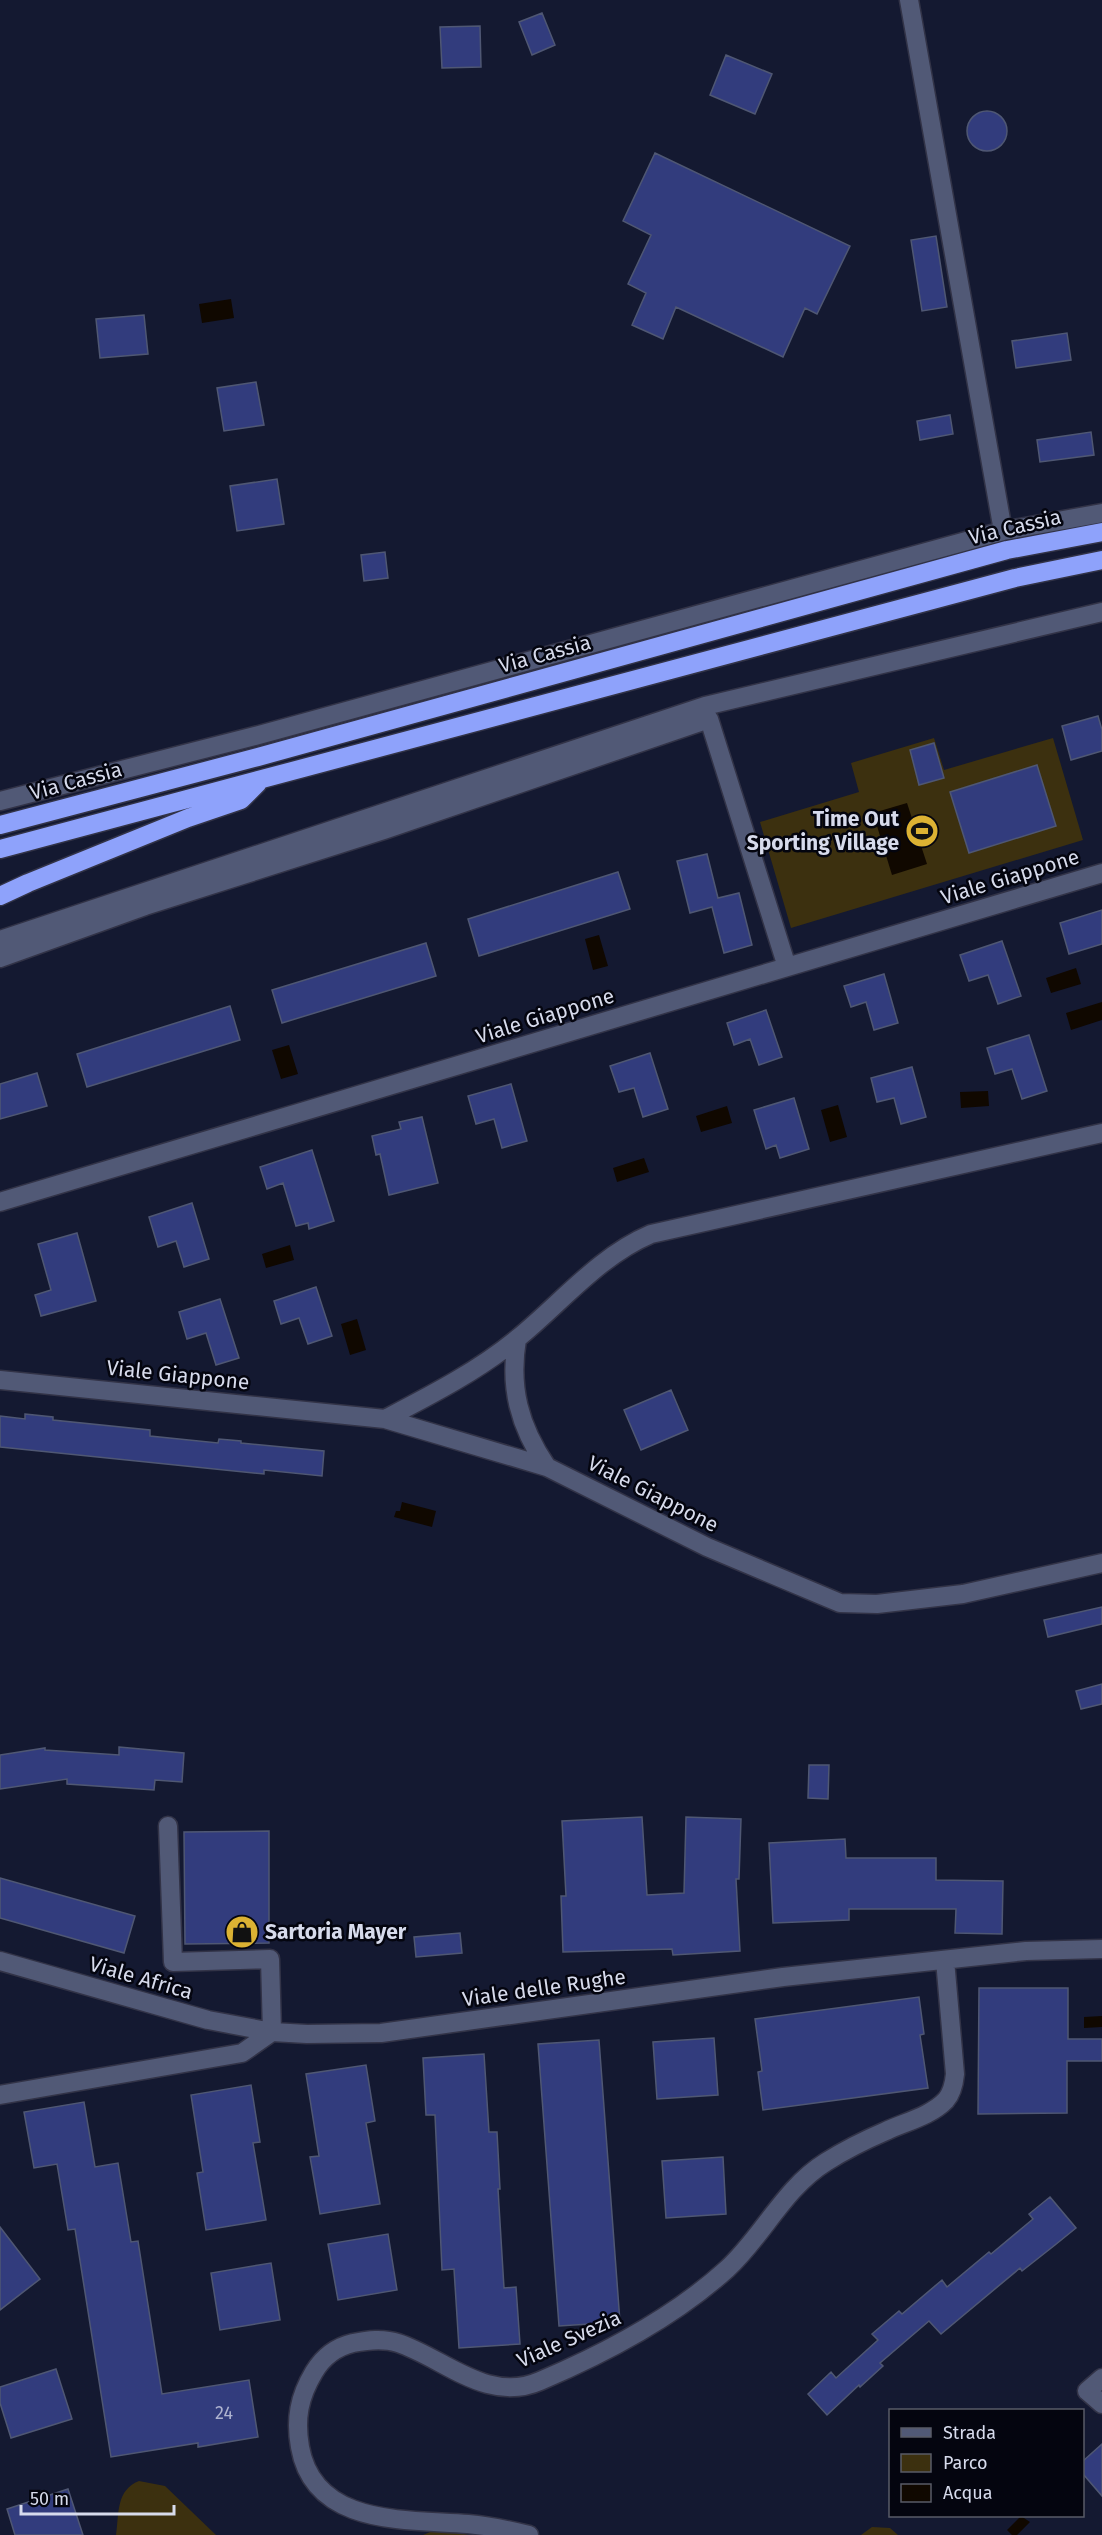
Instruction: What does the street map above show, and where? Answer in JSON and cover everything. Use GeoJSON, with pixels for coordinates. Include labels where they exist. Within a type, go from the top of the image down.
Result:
{"type":"FeatureCollection","features":[{"type":"Feature","properties":{"kind":"highway","name":"Via Cassia"},"geometry":{"type":"LineString","coordinates":[[0,825],[258,757],[1006,550],[1102,532]]}},
{"type":"Feature","properties":{"kind":"highway"},"geometry":{"type":"LineString","coordinates":[[0,849],[1015,578],[1102,560]]}},
{"type":"Feature","properties":{"kind":"highway"},"geometry":{"type":"LineString","coordinates":[[0,896],[188,818],[241,800],[260,781]]}},
{"type":"Feature","properties":{"kind":"street"},"geometry":{"type":"LineString","coordinates":[[909,0],[1003,531]]}},
{"type":"Feature","properties":{"kind":"street"},"geometry":{"type":"LineString","coordinates":[[0,801],[255,736],[1003,531],[1102,513]]}},
{"type":"Feature","properties":{"kind":"street"},"geometry":{"type":"LineString","coordinates":[[0,940],[705,706],[1102,612]]}},
{"type":"Feature","properties":{"kind":"street"},"geometry":{"type":"LineString","coordinates":[[0,958],[145,906],[384,830],[709,718],[787,967]]}},
{"type":"Feature","properties":{"kind":"street","name":"Viale Giappone"},"geometry":{"type":"LineString","coordinates":[[0,1202],[1102,873]]}},
{"type":"Feature","properties":{"kind":"street"},"geometry":{"type":"LineString","coordinates":[[385,1419],[469,1373],[517,1339],[619,1251],[651,1234],[1102,1132]]}},
{"type":"Feature","properties":{"kind":"street"},"geometry":{"type":"LineString","coordinates":[[517,1339],[513,1370],[516,1402],[531,1441],[547,1467]]}},
{"type":"Feature","properties":{"kind":"street","name":"Viale Giappone"},"geometry":{"type":"LineString","coordinates":[[0,1380],[385,1419],[547,1467],[707,1547],[840,1603],[877,1604],[963,1594],[1102,1563]]}},
{"type":"Feature","properties":{"kind":"street"},"geometry":{"type":"LineString","coordinates":[[0,2095],[242,2053],[272,2032],[270,1959],[173,1962],[168,1826]]}},
{"type":"Feature","properties":{"kind":"street","name":"Viale delle Rughe"},"geometry":{"type":"LineString","coordinates":[[272,2032],[381,2033],[783,1977],[1026,1952],[1102,1949]]}},
{"type":"Feature","properties":{"kind":"street","name":"Viale Svezia"},"geometry":{"type":"LineString","coordinates":[[529,2535],[472,2525],[381,2518],[356,2511],[334,2501],[320,2489],[306,2466],[298,2430],[298,2412],[302,2394],[320,2363],[331,2352],[347,2344],[367,2340],[387,2341],[406,2347],[475,2381],[500,2386],[518,2386],[536,2383],[633,2337],[687,2301],[729,2267],[796,2187],[821,2165],[867,2139],[928,2114],[945,2101],[954,2085],[955,2074],[945,1960]]}},
{"type":"Feature","properties":{"kind":"street","name":"Viale Africa"},"geometry":{"type":"LineString","coordinates":[[0,1961],[208,2020],[272,2032]]}},
{"type":"Feature","properties":{"kind":"street"},"geometry":{"type":"LineString","coordinates":[[1102,2378],[1087,2391],[1102,2404]]}},
{"type":"Feature","properties":{"kind":"green space","name":"Time Out Sporting Village"},"geometry":{"type":"Polygon","coordinates":[[[934,738],[944,770],[1053,738],[1083,840],[791,928],[760,822],[859,792],[851,763],[934,738]]]}},
{"type":"Feature","properties":{"kind":"green space"},"geometry":{"type":"Polygon","coordinates":[[[139,2481],[165,2486],[216,2535],[116,2535],[122,2496],[126,2490],[139,2481]]]}},
{"type":"Feature","properties":{"kind":"green space"},"geometry":{"type":"Polygon","coordinates":[[[872,2527],[890,2528],[898,2535],[861,2535],[872,2527]]]}},
{"type":"Feature","properties":{"kind":"green space"},"geometry":{"type":"Polygon","coordinates":[[[440,2528],[469,2535],[423,2535],[440,2528]]]}},
{"type":"Feature","properties":{"kind":"water"},"geometry":{"type":"Polygon","coordinates":[[[231,299],[234,318],[202,323],[199,304],[231,299]]]}},
{"type":"Feature","properties":{"kind":"water"},"geometry":{"type":"Polygon","coordinates":[[[907,803],[927,864],[892,875],[873,813],[907,803]]]}},
{"type":"Feature","properties":{"kind":"water"},"geometry":{"type":"Polygon","coordinates":[[[599,935],[608,966],[593,970],[585,939],[599,935]]]}},
{"type":"Feature","properties":{"kind":"water"},"geometry":{"type":"Polygon","coordinates":[[[1076,968],[1081,984],[1051,993],[1046,978],[1076,968]]]}},
{"type":"Feature","properties":{"kind":"water"},"geometry":{"type":"Polygon","coordinates":[[[1102,1002],[1102,1020],[1071,1030],[1066,1013],[1102,1002]]]}},
{"type":"Feature","properties":{"kind":"water"},"geometry":{"type":"Polygon","coordinates":[[[289,1045],[298,1074],[281,1079],[272,1050],[289,1045]]]}},
{"type":"Feature","properties":{"kind":"water"},"geometry":{"type":"Polygon","coordinates":[[[988,1091],[989,1106],[961,1108],[960,1092],[988,1091]]]}},
{"type":"Feature","properties":{"kind":"water"},"geometry":{"type":"Polygon","coordinates":[[[838,1105],[847,1137],[830,1142],[821,1110],[838,1105]]]}},
{"type":"Feature","properties":{"kind":"water"},"geometry":{"type":"Polygon","coordinates":[[[727,1106],[732,1123],[701,1132],[696,1116],[727,1106]]]}},
{"type":"Feature","properties":{"kind":"water"},"geometry":{"type":"Polygon","coordinates":[[[644,1158],[649,1172],[617,1182],[613,1168],[644,1158]]]}},
{"type":"Feature","properties":{"kind":"water"},"geometry":{"type":"Polygon","coordinates":[[[290,1245],[294,1260],[266,1268],[262,1254],[290,1245]]]}},
{"type":"Feature","properties":{"kind":"water"},"geometry":{"type":"Polygon","coordinates":[[[357,1319],[366,1350],[350,1355],[341,1324],[357,1319]]]}},
{"type":"Feature","properties":{"kind":"water"},"geometry":{"type":"Polygon","coordinates":[[[402,1502],[436,1511],[432,1527],[394,1517],[396,1511],[400,1511],[402,1502]]]}},
{"type":"Feature","properties":{"kind":"water"},"geometry":{"type":"Polygon","coordinates":[[[1102,2016],[1102,2027],[1084,2028],[1084,2017],[1102,2016]]]}},
{"type":"Feature","properties":{"kind":"water"},"geometry":{"type":"Polygon","coordinates":[[[1020,2517],[1030,2522],[1017,2535],[1012,2535],[1007,2530],[1020,2517]]]}},
{"type":"Feature","properties":{"kind":"building"},"geometry":{"type":"Polygon","coordinates":[[[542,13],[555,45],[532,55],[519,22],[542,13]]]}},
{"type":"Feature","properties":{"kind":"building"},"geometry":{"type":"Polygon","coordinates":[[[480,26],[481,67],[442,68],[440,27],[480,26]]]}},
{"type":"Feature","properties":{"kind":"building"},"geometry":{"type":"Polygon","coordinates":[[[726,55],[772,74],[755,114],[710,95],[726,55]]]}},
{"type":"Feature","properties":{"kind":"building"},"geometry":{"type":"Polygon","coordinates":[[[987,111],[995,112],[1001,117],[1006,123],[1006,139],[1001,145],[995,150],[987,151],[979,150],[973,145],[968,139],[967,131],[968,123],[973,117],[979,112],[987,111]]]}},
{"type":"Feature","properties":{"kind":"building"},"geometry":{"type":"Polygon","coordinates":[[[655,153],[850,246],[817,314],[805,308],[783,357],[676,307],[663,339],[632,325],[646,293],[628,284],[651,235],[623,221],[655,153]]]}},
{"type":"Feature","properties":{"kind":"building"},"geometry":{"type":"Polygon","coordinates":[[[936,236],[947,307],[922,311],[911,240],[936,236]]]}},
{"type":"Feature","properties":{"kind":"building"},"geometry":{"type":"Polygon","coordinates":[[[144,315],[148,354],[100,358],[96,319],[144,315]]]}},
{"type":"Feature","properties":{"kind":"building"},"geometry":{"type":"Polygon","coordinates":[[[1067,333],[1071,360],[1016,368],[1012,341],[1067,333]]]}},
{"type":"Feature","properties":{"kind":"building"},"geometry":{"type":"Polygon","coordinates":[[[256,382],[264,425],[224,431],[217,388],[256,382]]]}},
{"type":"Feature","properties":{"kind":"building"},"geometry":{"type":"Polygon","coordinates":[[[950,415],[953,434],[920,440],[917,421],[950,415]]]}},
{"type":"Feature","properties":{"kind":"building"},"geometry":{"type":"Polygon","coordinates":[[[1091,432],[1094,455],[1040,462],[1037,440],[1091,432]]]}},
{"type":"Feature","properties":{"kind":"building"},"geometry":{"type":"Polygon","coordinates":[[[277,479],[284,524],[237,531],[230,486],[277,479]]]}},
{"type":"Feature","properties":{"kind":"building"},"geometry":{"type":"Polygon","coordinates":[[[385,552],[388,578],[364,581],[361,555],[385,552]]]}},
{"type":"Feature","properties":{"kind":"building"},"geometry":{"type":"Polygon","coordinates":[[[1098,716],[1102,730],[1102,751],[1071,760],[1062,726],[1098,716]]]}},
{"type":"Feature","properties":{"kind":"building"},"geometry":{"type":"Polygon","coordinates":[[[934,743],[944,778],[919,785],[910,750],[934,743]]]}},
{"type":"Feature","properties":{"kind":"building"},"geometry":{"type":"Polygon","coordinates":[[[1037,765],[1056,826],[969,853],[950,792],[1037,765]]]}},
{"type":"Feature","properties":{"kind":"building"},"geometry":{"type":"Polygon","coordinates":[[[707,854],[718,898],[739,893],[752,945],[724,953],[712,907],[690,913],[677,861],[707,854]]]}},
{"type":"Feature","properties":{"kind":"building"},"geometry":{"type":"Polygon","coordinates":[[[618,872],[630,909],[479,956],[468,919],[618,872]]]}},
{"type":"Feature","properties":{"kind":"building"},"geometry":{"type":"Polygon","coordinates":[[[1102,910],[1102,944],[1069,954],[1060,923],[1102,910]]]}},
{"type":"Feature","properties":{"kind":"building"},"geometry":{"type":"Polygon","coordinates":[[[1002,941],[1021,996],[998,1004],[988,975],[969,981],[960,955],[1002,941]]]}},
{"type":"Feature","properties":{"kind":"building"},"geometry":{"type":"Polygon","coordinates":[[[426,943],[436,976],[282,1023],[272,990],[426,943]]]}},
{"type":"Feature","properties":{"kind":"building"},"geometry":{"type":"Polygon","coordinates":[[[884,974],[898,1023],[874,1030],[866,1002],[851,1007],[844,986],[884,974]]]}},
{"type":"Feature","properties":{"kind":"building"},"geometry":{"type":"Polygon","coordinates":[[[230,1006],[240,1040],[87,1087],[77,1054],[230,1006]]]}},
{"type":"Feature","properties":{"kind":"building"},"geometry":{"type":"Polygon","coordinates":[[[766,1010],[782,1057],[759,1065],[750,1039],[734,1045],[727,1023],[766,1010]]]}},
{"type":"Feature","properties":{"kind":"building"},"geometry":{"type":"Polygon","coordinates":[[[1029,1035],[1047,1091],[1022,1099],[1012,1069],[995,1074],[987,1048],[1029,1035]]]}},
{"type":"Feature","properties":{"kind":"building"},"geometry":{"type":"Polygon","coordinates":[[[650,1053],[668,1109],[643,1117],[634,1088],[619,1092],[610,1066],[650,1053]]]}},
{"type":"Feature","properties":{"kind":"building"},"geometry":{"type":"Polygon","coordinates":[[[912,1067],[926,1117],[901,1124],[894,1098],[877,1102],[871,1078],[912,1067]]]}},
{"type":"Feature","properties":{"kind":"building"},"geometry":{"type":"Polygon","coordinates":[[[37,1073],[47,1106],[0,1119],[0,1084],[37,1073]]]}},
{"type":"Feature","properties":{"kind":"building"},"geometry":{"type":"Polygon","coordinates":[[[511,1084],[527,1141],[502,1148],[494,1119],[476,1124],[468,1096],[511,1084]]]}},
{"type":"Feature","properties":{"kind":"building"},"geometry":{"type":"Polygon","coordinates":[[[794,1098],[809,1149],[780,1158],[776,1145],[766,1149],[754,1110],[794,1098]]]}},
{"type":"Feature","properties":{"kind":"building"},"geometry":{"type":"Polygon","coordinates":[[[422,1117],[438,1183],[389,1195],[380,1154],[376,1155],[372,1136],[401,1129],[399,1122],[422,1117]]]}},
{"type":"Feature","properties":{"kind":"building"},"geometry":{"type":"Polygon","coordinates":[[[312,1150],[334,1221],[309,1229],[308,1223],[296,1226],[283,1183],[267,1189],[260,1167],[312,1150]]]}},
{"type":"Feature","properties":{"kind":"building"},"geometry":{"type":"Polygon","coordinates":[[[192,1203],[209,1259],[184,1267],[176,1241],[158,1247],[149,1217],[192,1203]]]}},
{"type":"Feature","properties":{"kind":"building"},"geometry":{"type":"Polygon","coordinates":[[[77,1233],[96,1301],[41,1316],[35,1295],[51,1290],[38,1244],[77,1233]]]}},
{"type":"Feature","properties":{"kind":"building"},"geometry":{"type":"Polygon","coordinates":[[[316,1287],[332,1336],[308,1344],[299,1318],[281,1324],[274,1301],[316,1287]]]}},
{"type":"Feature","properties":{"kind":"building"},"geometry":{"type":"Polygon","coordinates":[[[220,1299],[239,1358],[216,1365],[206,1333],[187,1339],[179,1312],[220,1299]]]}},
{"type":"Feature","properties":{"kind":"building"},"geometry":{"type":"Polygon","coordinates":[[[671,1390],[688,1430],[641,1450],[624,1410],[671,1390]]]}},
{"type":"Feature","properties":{"kind":"building"},"geometry":{"type":"Polygon","coordinates":[[[25,1414],[53,1417],[53,1420],[150,1430],[150,1436],[218,1443],[219,1439],[324,1451],[322,1476],[264,1470],[264,1474],[0,1447],[0,1416],[25,1419],[25,1414]]]}},
{"type":"Feature","properties":{"kind":"building"},"geometry":{"type":"Polygon","coordinates":[[[1102,1607],[1102,1624],[1048,1637],[1044,1620],[1102,1607]]]}},
{"type":"Feature","properties":{"kind":"building"},"geometry":{"type":"Polygon","coordinates":[[[1102,1684],[1102,1704],[1081,1709],[1076,1691],[1102,1684]]]}},
{"type":"Feature","properties":{"kind":"building"},"geometry":{"type":"Polygon","coordinates":[[[119,1747],[184,1753],[182,1782],[155,1780],[154,1790],[67,1784],[67,1779],[0,1789],[0,1755],[45,1748],[45,1750],[119,1755],[119,1747]]]}},
{"type":"Feature","properties":{"kind":"building"},"geometry":{"type":"Polygon","coordinates":[[[809,1765],[829,1765],[828,1799],[808,1798],[809,1765]]]}},
{"type":"Feature","properties":{"kind":"building"},"geometry":{"type":"Polygon","coordinates":[[[642,1817],[647,1895],[684,1893],[686,1817],[741,1819],[739,1879],[736,1879],[740,1951],[673,1955],[672,1949],[563,1952],[561,1896],[566,1896],[562,1821],[642,1817]]]}},
{"type":"Feature","properties":{"kind":"building"},"geometry":{"type":"Polygon","coordinates":[[[269,1831],[269,1943],[185,1944],[184,1832],[269,1831]]]}},
{"type":"Feature","properties":{"kind":"building"},"geometry":{"type":"Polygon","coordinates":[[[845,1839],[846,1858],[936,1858],[936,1880],[1003,1881],[1002,1934],[955,1933],[956,1909],[849,1909],[849,1920],[773,1923],[769,1843],[845,1839]]]}},
{"type":"Feature","properties":{"kind":"building"},"geometry":{"type":"Polygon","coordinates":[[[0,1878],[135,1916],[124,1953],[0,1918],[0,1878]]]}},
{"type":"Feature","properties":{"kind":"building"},"geometry":{"type":"Polygon","coordinates":[[[460,1933],[462,1953],[416,1957],[414,1937],[460,1933]]]}},
{"type":"Feature","properties":{"kind":"building"},"geometry":{"type":"Polygon","coordinates":[[[979,1988],[1068,1988],[1068,2039],[1102,2039],[1102,2061],[1067,2061],[1067,2113],[978,2114],[979,1988]]]}},
{"type":"Feature","properties":{"kind":"building"},"geometry":{"type":"Polygon","coordinates":[[[919,1997],[924,2034],[920,2035],[928,2088],[763,2110],[758,2072],[762,2071],[755,2019],[919,1997]]]}},
{"type":"Feature","properties":{"kind":"building"},"geometry":{"type":"Polygon","coordinates":[[[714,2038],[718,2095],[657,2099],[653,2042],[714,2038]]]}},
{"type":"Feature","properties":{"kind":"building"},"geometry":{"type":"Polygon","coordinates":[[[599,2040],[620,2322],[559,2326],[538,2044],[599,2040]]]}},
{"type":"Feature","properties":{"kind":"building"},"geometry":{"type":"Polygon","coordinates":[[[484,2054],[489,2132],[497,2132],[504,2288],[516,2287],[520,2344],[459,2348],[454,2269],[442,2270],[435,2115],[426,2115],[423,2058],[484,2054]]]}},
{"type":"Feature","properties":{"kind":"building"},"geometry":{"type":"Polygon","coordinates":[[[366,2065],[375,2121],[366,2123],[380,2204],[320,2214],[310,2157],[319,2156],[306,2074],[366,2065]]]}},
{"type":"Feature","properties":{"kind":"building"},"geometry":{"type":"Polygon","coordinates":[[[251,2085],[260,2142],[253,2143],[266,2220],[206,2230],[197,2173],[203,2172],[191,2095],[251,2085]]]}},
{"type":"Feature","properties":{"kind":"building"},"geometry":{"type":"Polygon","coordinates":[[[84,2102],[95,2167],[118,2163],[131,2242],[138,2241],[162,2394],[249,2380],[258,2437],[198,2447],[198,2443],[111,2457],[75,2229],[68,2230],[57,2164],[34,2168],[24,2112],[84,2102]]]}},
{"type":"Feature","properties":{"kind":"building"},"geometry":{"type":"Polygon","coordinates":[[[723,2157],[726,2214],[666,2218],[662,2161],[723,2157]]]}},
{"type":"Feature","properties":{"kind":"building"},"geometry":{"type":"Polygon","coordinates":[[[1050,2197],[1076,2228],[1022,2271],[1020,2268],[941,2334],[929,2321],[880,2363],[883,2366],[827,2415],[808,2394],[831,2372],[836,2378],[878,2340],[872,2334],[899,2311],[902,2314],[942,2280],[947,2287],[989,2252],[991,2254],[1033,2219],[1029,2214],[1050,2197]]]}},
{"type":"Feature","properties":{"kind":"building"},"geometry":{"type":"Polygon","coordinates":[[[0,2227],[40,2279],[0,2310],[0,2227]]]}},
{"type":"Feature","properties":{"kind":"building"},"geometry":{"type":"Polygon","coordinates":[[[388,2234],[397,2290],[338,2300],[328,2244],[388,2234]]]}},
{"type":"Feature","properties":{"kind":"building"},"geometry":{"type":"Polygon","coordinates":[[[271,2263],[280,2320],[220,2330],[211,2273],[271,2263]]]}},
{"type":"Feature","properties":{"kind":"building"},"geometry":{"type":"Polygon","coordinates":[[[56,2369],[72,2419],[11,2438],[0,2403],[0,2387],[56,2369]]]}},
{"type":"Feature","properties":{"kind":"building"},"geometry":{"type":"Polygon","coordinates":[[[1102,2444],[1102,2496],[1084,2475],[1084,2460],[1102,2444]]]}},
{"type":"Feature","properties":{"kind":"building"},"geometry":{"type":"Polygon","coordinates":[[[68,2489],[83,2535],[15,2535],[7,2509],[68,2489]]]}},
{"type":"Feature","properties":{"kind":"place","name":"Time Out Sporting Village"},"geometry":{"type":"Point","coordinates":[922,831]}},
{"type":"Feature","properties":{"kind":"place","name":"Sartoria Mayer"},"geometry":{"type":"Point","coordinates":[242,1932]}}]}
